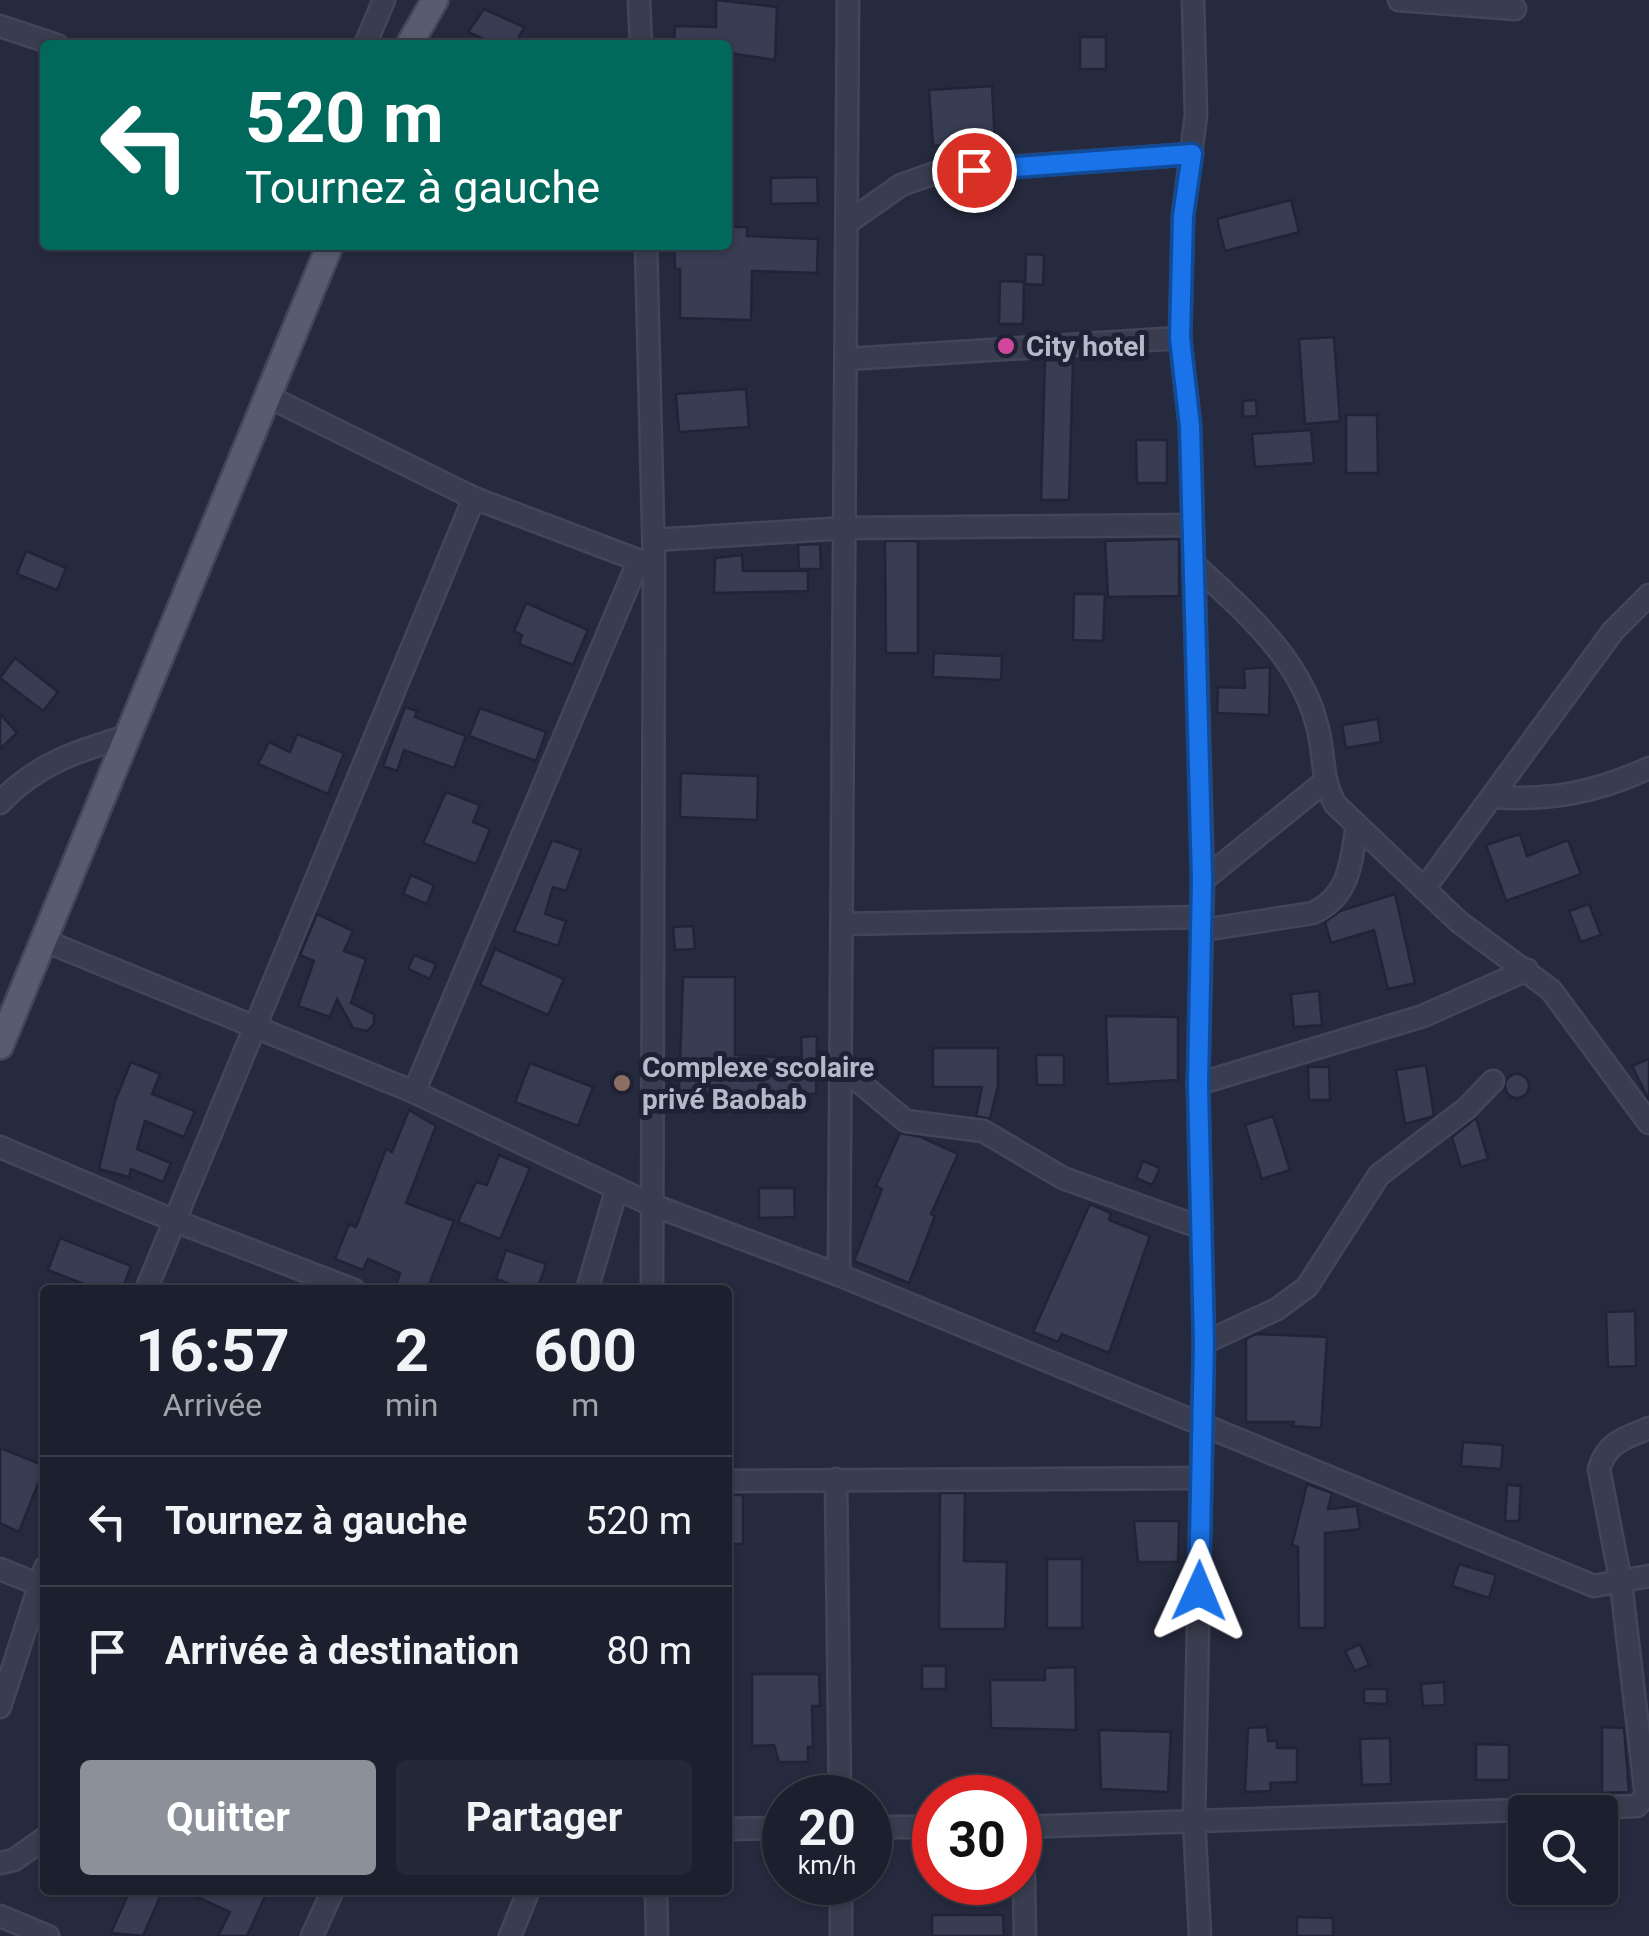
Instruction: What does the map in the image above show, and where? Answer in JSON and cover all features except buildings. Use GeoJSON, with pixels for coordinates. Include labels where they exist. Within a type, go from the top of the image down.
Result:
{"type":"FeatureCollection","features":[{"type":"Feature","properties":{"kind":"main road"},"geometry":{"type":"LineString","coordinates":[[410,40],[422,0]]}},
{"type":"Feature","properties":{"kind":"main road"},"geometry":{"type":"LineString","coordinates":[[412,40],[435,0]]}},
{"type":"Feature","properties":{"kind":"main road"},"geometry":{"type":"LineString","coordinates":[[0,1046],[328,250]]}},
{"type":"Feature","properties":{"kind":"street"},"geometry":{"type":"LineString","coordinates":[[367,40],[384,0]]}},
{"type":"Feature","properties":{"kind":"street"},"geometry":{"type":"LineString","coordinates":[[639,0],[640,40]]}},
{"type":"Feature","properties":{"kind":"street"},"geometry":{"type":"LineString","coordinates":[[839,1274],[848,0]]}},
{"type":"Feature","properties":{"kind":"street"},"geometry":{"type":"LineString","coordinates":[[1193,0],[1192,154],[1183,216],[1180,338],[1190,426],[1202,880],[1198,1084],[1204,1343],[1194,1819],[1200,1936]]}},
{"type":"Feature","properties":{"kind":"street"},"geometry":{"type":"LineString","coordinates":[[1399,0],[1515,10]]}},
{"type":"Feature","properties":{"kind":"street"},"geometry":{"type":"LineString","coordinates":[[0,26],[43,40]]}},
{"type":"Feature","properties":{"kind":"street"},"geometry":{"type":"LineString","coordinates":[[847,223],[901,186],[938,172],[1192,154]]}},
{"type":"Feature","properties":{"kind":"street"},"geometry":{"type":"LineString","coordinates":[[414,1092],[654,540],[646,250]]}},
{"type":"Feature","properties":{"kind":"street"},"geometry":{"type":"LineString","coordinates":[[848,359],[1180,338]]}},
{"type":"Feature","properties":{"kind":"street"},"geometry":{"type":"LineString","coordinates":[[269,397],[474,498],[646,564]]}},
{"type":"Feature","properties":{"kind":"street"},"geometry":{"type":"LineString","coordinates":[[148,1285],[474,498]]}},
{"type":"Feature","properties":{"kind":"street"},"geometry":{"type":"LineString","coordinates":[[654,540],[846,528],[1192,525]]}},
{"type":"Feature","properties":{"kind":"street"},"geometry":{"type":"LineString","coordinates":[[646,564],[652,1285]]}},
{"type":"Feature","properties":{"kind":"street"},"geometry":{"type":"LineString","coordinates":[[1194,564],[1277,646],[1293,672],[1318,728],[1324,782],[1335,804],[1458,922],[1527,970],[1582,1027],[1649,1123]]}},
{"type":"Feature","properties":{"kind":"street"},"geometry":{"type":"LineString","coordinates":[[1424,889],[1612,631],[1649,596]]}},
{"type":"Feature","properties":{"kind":"street"},"geometry":{"type":"LineString","coordinates":[[0,802],[31,774],[60,757],[131,735]]}},
{"type":"Feature","properties":{"kind":"street"},"geometry":{"type":"LineString","coordinates":[[1494,797],[1562,798],[1609,786],[1649,768]]}},
{"type":"Feature","properties":{"kind":"street"},"geometry":{"type":"LineString","coordinates":[[1202,880],[1324,782]]}},
{"type":"Feature","properties":{"kind":"street"},"geometry":{"type":"LineString","coordinates":[[842,924],[1202,923],[1313,913],[1328,906],[1342,892],[1357,826]]}},
{"type":"Feature","properties":{"kind":"street"},"geometry":{"type":"LineString","coordinates":[[45,941],[414,1092],[650,1204],[839,1274],[1594,1586],[1649,1576]]}},
{"type":"Feature","properties":{"kind":"street"},"geometry":{"type":"LineString","coordinates":[[1198,1084],[1423,1016],[1527,970]]}},
{"type":"Feature","properties":{"kind":"street"},"geometry":{"type":"LineString","coordinates":[[841,1067],[906,1122],[983,1131],[1052,1173],[1202,1228]]}},
{"type":"Feature","properties":{"kind":"street"},"geometry":{"type":"LineString","coordinates":[[1204,1343],[1277,1309],[1307,1287],[1379,1175],[1467,1108],[1493,1081]]}},
{"type":"Feature","properties":{"kind":"street"},"geometry":{"type":"LineString","coordinates":[[0,1147],[175,1222],[341,1285]]}},
{"type":"Feature","properties":{"kind":"street"},"geometry":{"type":"LineString","coordinates":[[589,1285],[618,1188]]}},
{"type":"Feature","properties":{"kind":"street"},"geometry":{"type":"LineString","coordinates":[[1042,1826],[1637,1806],[1646,1796],[1621,1583],[1599,1468],[1604,1452],[1614,1442],[1649,1428]]}},
{"type":"Feature","properties":{"kind":"street"},"geometry":{"type":"LineString","coordinates":[[732,1481],[1201,1478]]}},
{"type":"Feature","properties":{"kind":"street"},"geometry":{"type":"LineString","coordinates":[[836,1479],[840,1775]]}},
{"type":"Feature","properties":{"kind":"street"},"geometry":{"type":"LineString","coordinates":[[0,1569],[40,1579]]}},
{"type":"Feature","properties":{"kind":"street"},"geometry":{"type":"LineString","coordinates":[[0,1708],[40,1589]]}},
{"type":"Feature","properties":{"kind":"street"},"geometry":{"type":"LineString","coordinates":[[732,1829],[762,1828]]}},
{"type":"Feature","properties":{"kind":"street"},"geometry":{"type":"LineString","coordinates":[[0,1863],[14,1860],[40,1842]]}},
{"type":"Feature","properties":{"kind":"street"},"geometry":{"type":"LineString","coordinates":[[312,1936],[331,1895]]}},
{"type":"Feature","properties":{"kind":"street"},"geometry":{"type":"LineString","coordinates":[[510,1936],[527,1895]]}},
{"type":"Feature","properties":{"kind":"street"},"geometry":{"type":"LineString","coordinates":[[656,1895],[657,1936]]}},
{"type":"Feature","properties":{"kind":"street"},"geometry":{"type":"LineString","coordinates":[[840,1905],[841,1936]]}},
{"type":"Feature","properties":{"kind":"street"},"geometry":{"type":"LineString","coordinates":[[1025,1905],[1026,1936]]}},
{"type":"Feature","properties":{"kind":"street"},"geometry":{"type":"LineString","coordinates":[[0,1916],[48,1936]]}},
{"type":"Feature","properties":{"kind":"place","name":"City hotel"},"geometry":{"type":"Point","coordinates":[1006,346]}},
{"type":"Feature","properties":{"kind":"place","name":"Complexe scolaire privé Baobab"},"geometry":{"type":"Point","coordinates":[622,1083]}},
{"type":"Feature","properties":{"kind":"route"},"geometry":{"type":"LineString","coordinates":[[974,170],[1192,154],[1183,216],[1180,338],[1190,426],[1203,930],[1198,1084],[1204,1343],[1199,1591]]}}]}
